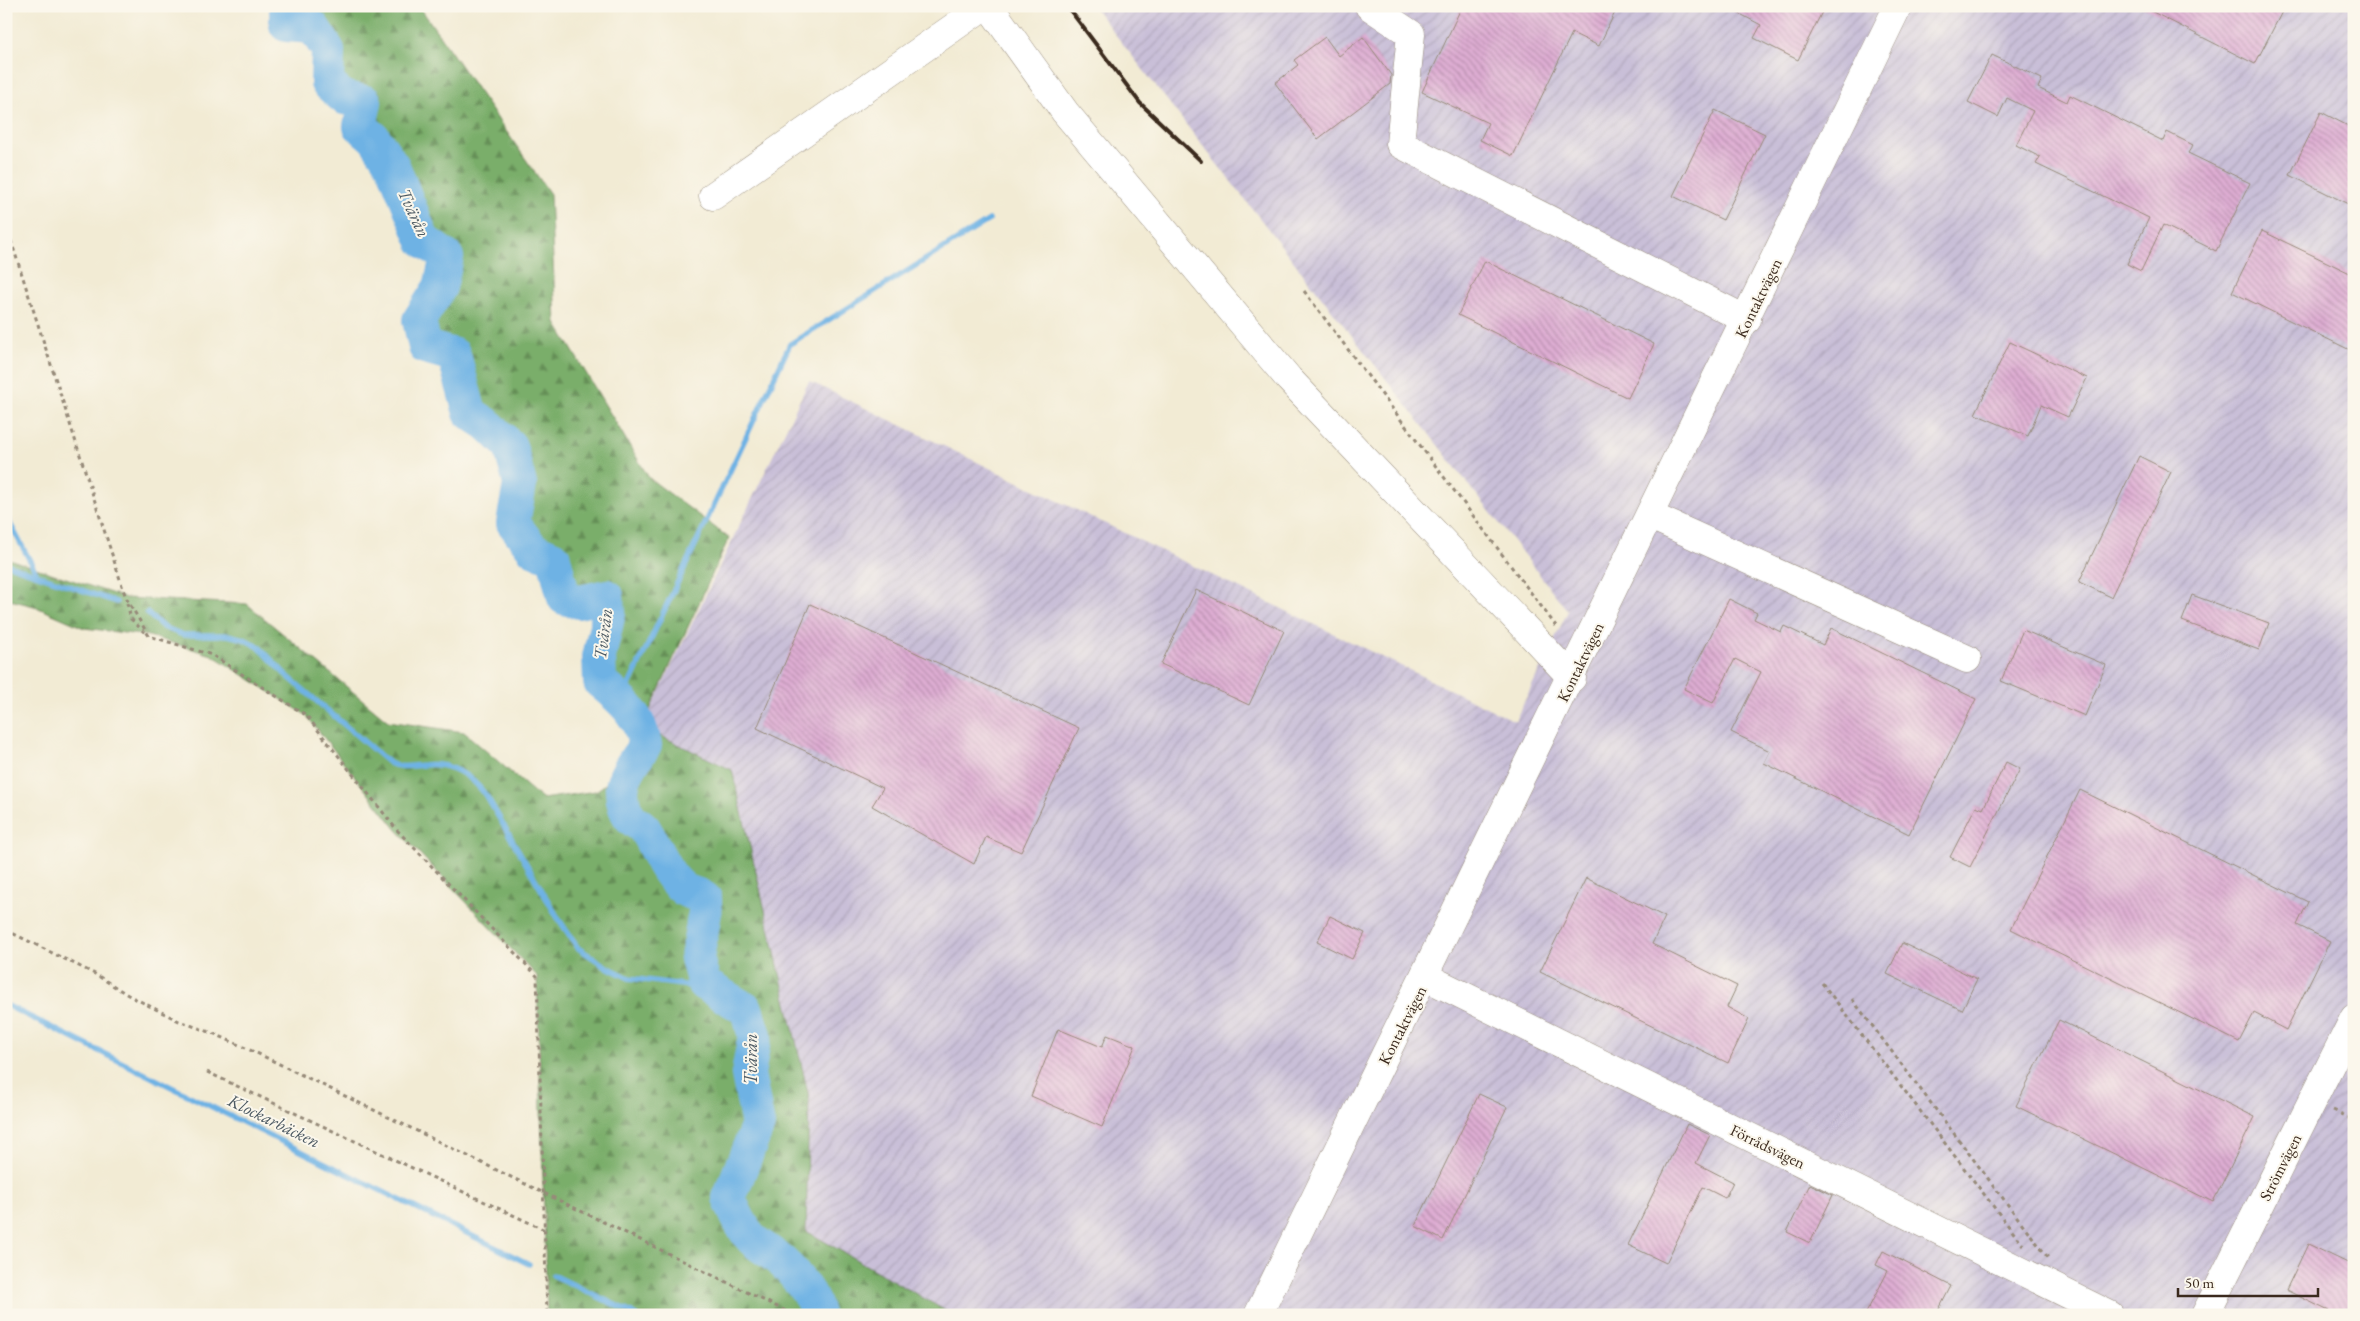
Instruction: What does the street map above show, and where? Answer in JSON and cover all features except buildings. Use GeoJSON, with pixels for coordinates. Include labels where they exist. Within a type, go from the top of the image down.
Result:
{"type":"FeatureCollection","features":[{"type":"Feature","properties":{"kind":"street"},"geometry":{"type":"LineString","coordinates":[[713,196],[984,6]]}},
{"type":"Feature","properties":{"kind":"street"},"geometry":{"type":"LineString","coordinates":[[989,6],[1065,112],[1290,379],[1572,678]]}},
{"type":"Feature","properties":{"kind":"street"},"geometry":{"type":"LineString","coordinates":[[1369,6],[1411,34],[1400,144],[1747,320]]}},
{"type":"Feature","properties":{"kind":"street","name":"Kontaktvägen"},"geometry":{"type":"LineString","coordinates":[[1258,1315],[1426,977],[1898,6]]}},
{"type":"Feature","properties":{"kind":"street"},"geometry":{"type":"LineString","coordinates":[[1651,516],[1967,659]]}},
{"type":"Feature","properties":{"kind":"street","name":"Förrådsvägen"},"geometry":{"type":"LineString","coordinates":[[1426,977],[2110,1315]]}},
{"type":"Feature","properties":{"kind":"street","name":"Strömvägen"},"geometry":{"type":"LineString","coordinates":[[2205,1315],[2354,1018]]}},
{"type":"Feature","properties":{"kind":"path"},"geometry":{"type":"LineString","coordinates":[[6,225],[126,598],[149,636],[212,655],[306,715],[397,830],[537,976],[547,1315]]}},
{"type":"Feature","properties":{"kind":"path"},"geometry":{"type":"LineString","coordinates":[[1304,291],[1561,632]]}},
{"type":"Feature","properties":{"kind":"path"},"geometry":{"type":"LineString","coordinates":[[6,930],[96,974],[128,995],[179,1021],[215,1034],[255,1052],[794,1315]]}},
{"type":"Feature","properties":{"kind":"path"},"geometry":{"type":"LineString","coordinates":[[1822,983],[2025,1248]]}},
{"type":"Feature","properties":{"kind":"path"},"geometry":{"type":"LineString","coordinates":[[1852,999],[2051,1262]]}},
{"type":"Feature","properties":{"kind":"path"},"geometry":{"type":"LineString","coordinates":[[207,1072],[545,1230]]}},
{"type":"Feature","properties":{"kind":"path"},"geometry":{"type":"LineString","coordinates":[[2330,1109],[2354,1120]]}},
{"type":"Feature","properties":{"kind":"shaded area"},"geometry":{"type":"Polygon","coordinates":[[[1093,6],[2354,6],[2354,1315],[950,1315],[805,1232],[642,727],[809,381],[1515,721],[1568,611],[1093,6]]]}},
{"type":"Feature","properties":{"kind":"green space"},"geometry":{"type":"Polygon","coordinates":[[[286,6],[419,6],[550,194],[556,323],[649,478],[729,538],[642,727],[732,770],[809,1097],[806,1231],[953,1315],[547,1315],[537,976],[397,830],[306,715],[212,655],[149,636],[84,628],[34,606],[6,599],[6,558],[126,598],[247,604],[388,721],[464,732],[542,799],[596,791],[631,765],[645,745],[643,734],[635,717],[616,695],[600,682],[599,657],[609,612],[607,597],[579,602],[564,598],[554,558],[533,549],[513,523],[520,484],[510,446],[487,424],[470,413],[454,355],[425,347],[419,320],[440,287],[446,257],[423,240],[393,166],[374,138],[360,126],[365,102],[344,98],[327,83],[328,50],[313,27],[286,25],[286,6]]]}},
{"type":"Feature","properties":{"kind":"waterway","name":"Tvärån"},"geometry":{"type":"LineString","coordinates":[[286,6],[286,25],[313,27],[328,50],[327,83],[344,98],[365,102],[360,126],[374,138],[393,166],[423,240],[447,257],[440,287],[419,320],[425,347],[454,355],[470,413],[487,424],[510,446],[520,484],[513,523],[533,549],[554,558],[564,598],[579,602],[607,596],[609,612],[599,657],[600,682],[629,709],[639,725],[645,745],[631,765],[623,782],[622,792],[625,807],[630,817],[645,830],[662,862],[678,884],[685,890],[705,899],[705,912],[697,958],[704,984],[746,1009],[755,1035],[748,1074],[758,1125],[729,1198],[748,1234],[755,1242],[783,1263],[795,1276],[812,1300],[817,1315]]}},
{"type":"Feature","properties":{"kind":"waterway"},"geometry":{"type":"LineString","coordinates":[[622,700],[790,344],[989,220]]}},
{"type":"Feature","properties":{"kind":"waterway"},"geometry":{"type":"LineString","coordinates":[[6,516],[37,574]]}},
{"type":"Feature","properties":{"kind":"waterway"},"geometry":{"type":"LineString","coordinates":[[6,564],[116,602]]}},
{"type":"Feature","properties":{"kind":"waterway"},"geometry":{"type":"LineString","coordinates":[[147,613],[163,627],[183,635],[228,635],[244,639],[259,647],[285,674],[389,763],[402,767],[443,766],[467,776],[487,797],[558,918],[578,948],[607,967],[629,978],[690,986],[704,984]]}},
{"type":"Feature","properties":{"kind":"waterway","name":"Klockarbäcken"},"geometry":{"type":"LineString","coordinates":[[6,1005],[529,1264]]}},
{"type":"Feature","properties":{"kind":"waterway","name":"Klockarbäcken"},"geometry":{"type":"LineString","coordinates":[[553,1275],[636,1315]]}},
{"type":"Feature","properties":{"kind":"railway"},"geometry":{"type":"LineString","coordinates":[[1067,6],[1140,103],[1201,161]]}}]}
